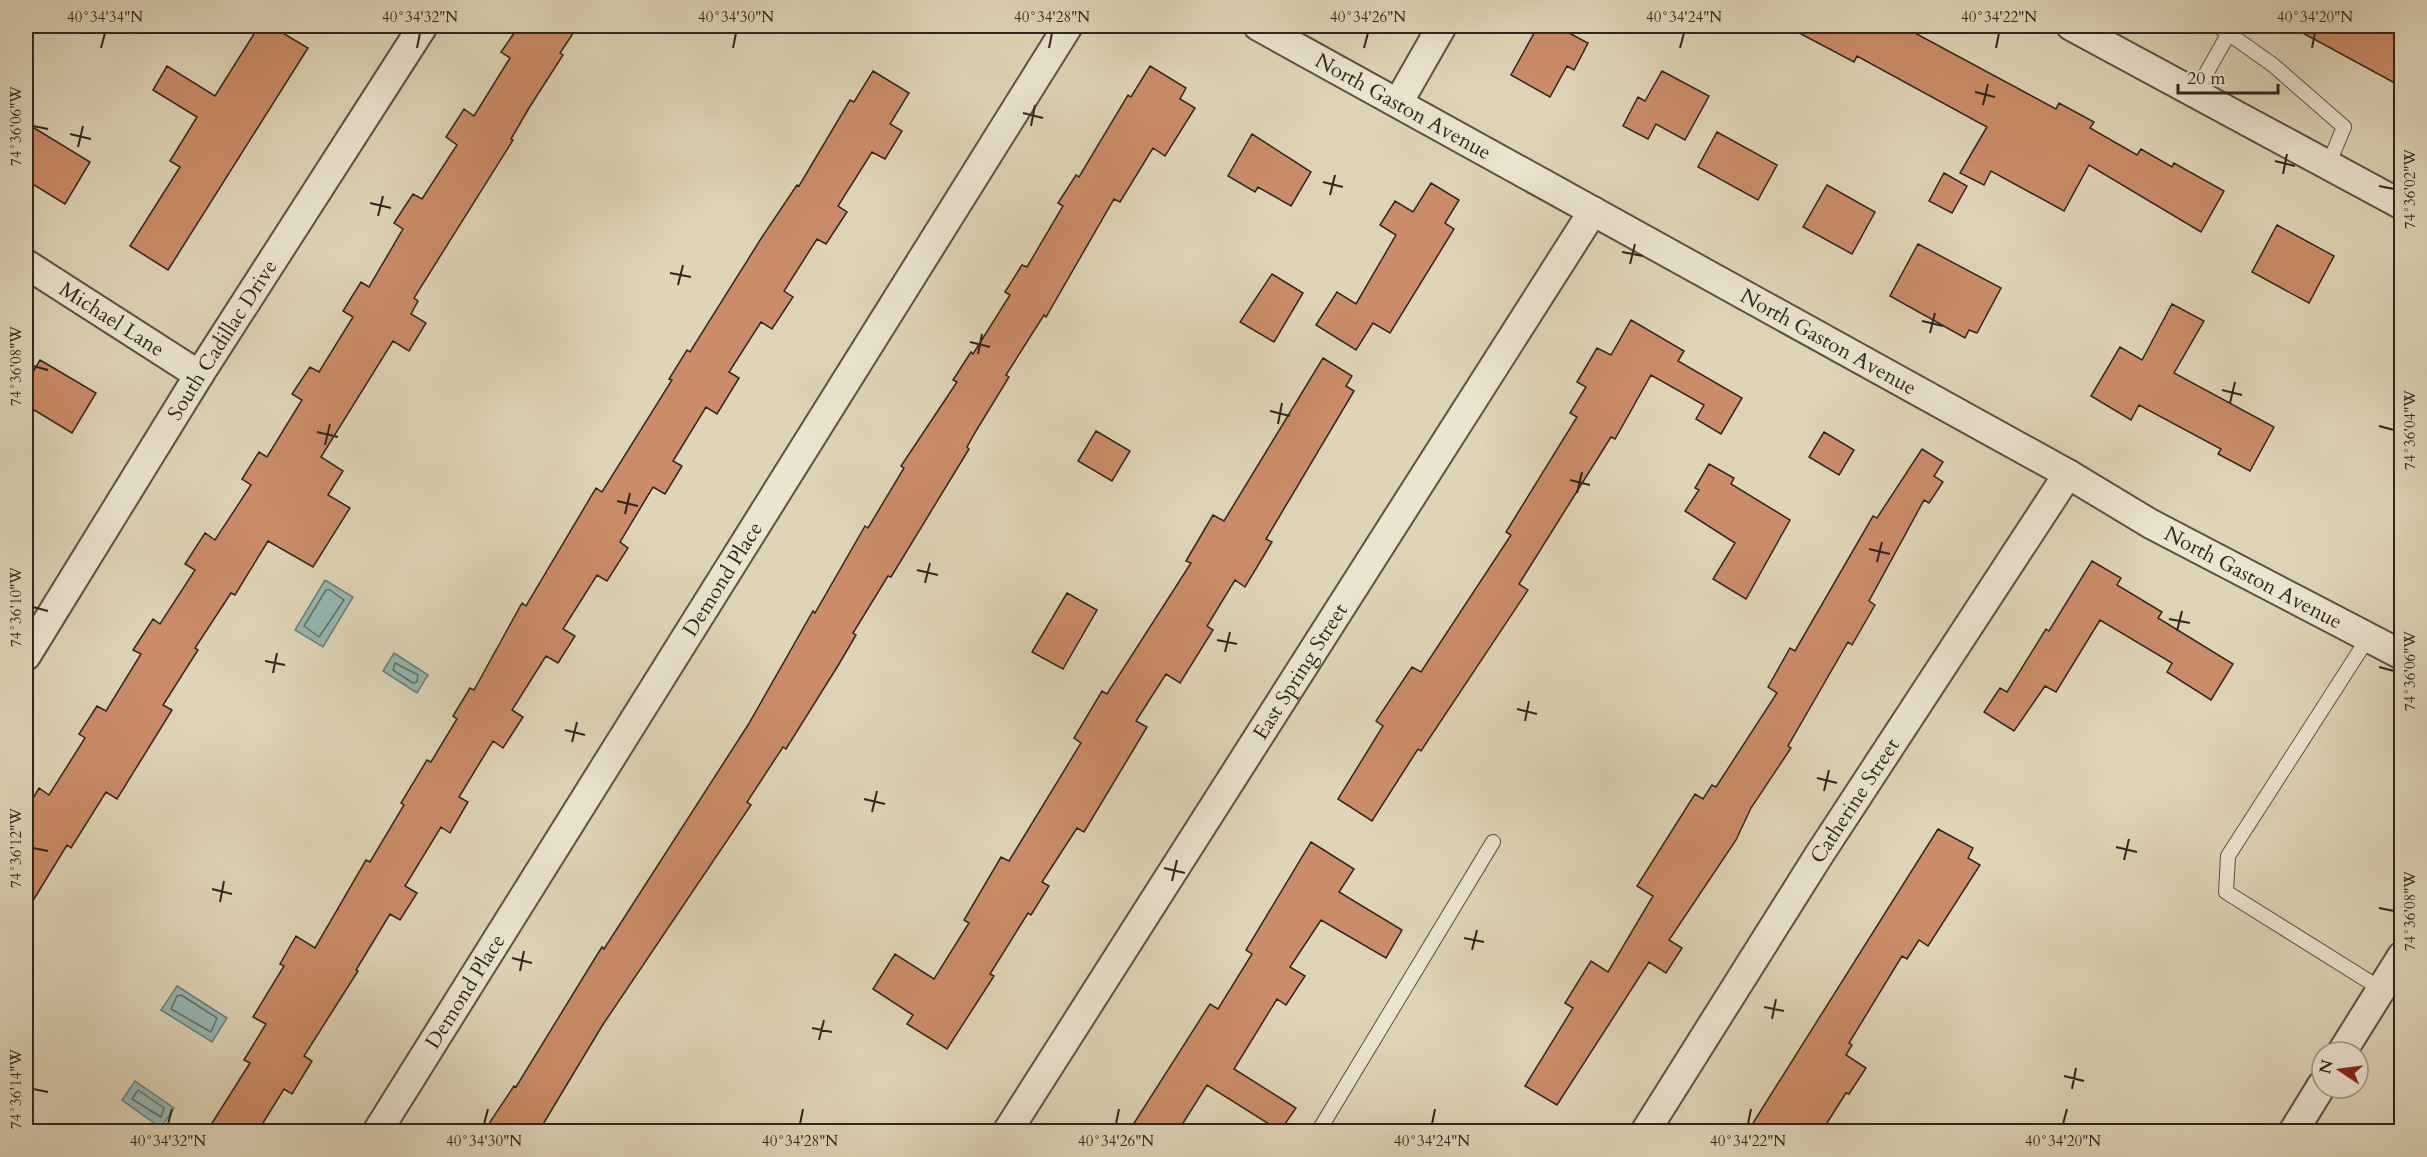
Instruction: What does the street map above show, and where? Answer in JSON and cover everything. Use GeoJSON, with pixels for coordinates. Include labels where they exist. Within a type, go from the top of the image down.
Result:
{"type":"FeatureCollection","features":[{"type":"Feature","properties":{"kind":"street","name":"Demond Place"},"geometry":{"type":"LineString","coordinates":[[377,1131],[1068,26]]}},
{"type":"Feature","properties":{"kind":"street","name":"North Gaston Avenue"},"geometry":{"type":"LineString","coordinates":[[1258,26],[2068,474],[2151,524],[2402,656]]}},
{"type":"Feature","properties":{"kind":"street"},"geometry":{"type":"LineString","coordinates":[[1398,103],[1442,26]]}},
{"type":"Feature","properties":{"kind":"street"},"geometry":{"type":"LineString","coordinates":[[2071,26],[2402,205]]}},
{"type":"Feature","properties":{"kind":"street","name":"South Cadillac Drive"},"geometry":{"type":"LineString","coordinates":[[26,656],[416,28]]}},
{"type":"Feature","properties":{"kind":"street","name":"East Spring Street"},"geometry":{"type":"LineString","coordinates":[[1007,1131],[1593,211]]}},
{"type":"Feature","properties":{"kind":"street","name":"Michael Lane"},"geometry":{"type":"LineString","coordinates":[[26,264],[199,375]]}},
{"type":"Feature","properties":{"kind":"street","name":"Catherine Street"},"geometry":{"type":"LineString","coordinates":[[1645,1131],[1819,855],[2068,474]]}},
{"type":"Feature","properties":{"kind":"street"},"geometry":{"type":"LineString","coordinates":[[2349,1040],[2402,956]]}},
{"type":"Feature","properties":{"kind":"street"},"geometry":{"type":"LineString","coordinates":[[2293,1131],[2313,1100]]}},
{"type":"Feature","properties":{"kind":"lane"},"geometry":{"type":"LineString","coordinates":[[2195,93],[2223,29],[2273,65],[2344,127],[2328,165]]}},
{"type":"Feature","properties":{"kind":"lane"},"geometry":{"type":"LineString","coordinates":[[2368,638],[2228,856],[2226,892],[2381,989]]}},
{"type":"Feature","properties":{"kind":"lane"},"geometry":{"type":"LineString","coordinates":[[1318,1131],[1493,842]]}},
{"type":"Feature","properties":{"kind":"water"},"geometry":{"type":"Polygon","coordinates":[[[325,580],[353,597],[323,647],[295,630],[325,580]]]}},
{"type":"Feature","properties":{"kind":"water"},"geometry":{"type":"Polygon","coordinates":[[[394,653],[428,675],[417,693],[383,671],[394,653]]]}},
{"type":"Feature","properties":{"kind":"water"},"geometry":{"type":"Polygon","coordinates":[[[177,986],[227,1018],[212,1042],[161,1010],[177,986]]]}},
{"type":"Feature","properties":{"kind":"water"},"geometry":{"type":"Polygon","coordinates":[[[135,1081],[174,1108],[161,1128],[122,1100],[135,1081]]]}},
{"type":"Feature","properties":{"kind":"building"},"geometry":{"type":"Polygon","coordinates":[[[259,26],[271,26],[308,48],[168,270],[130,246],[180,167],[170,161],[197,117],[153,90],[167,66],[215,96],[259,26]]]}},
{"type":"Feature","properties":{"kind":"building"},"geometry":{"type":"Polygon","coordinates":[[[519,26],[578,26],[560,53],[563,55],[529,108],[511,139],[513,140],[414,298],[418,301],[411,314],[426,323],[409,351],[393,341],[321,457],[343,471],[328,495],[350,508],[313,567],[268,541],[235,595],[231,593],[195,648],[198,650],[163,705],[172,710],[117,799],[106,792],[71,848],[67,845],[26,912],[26,810],[39,788],[49,795],[85,738],[79,734],[97,706],[106,711],[141,654],[133,650],[153,619],[160,624],[195,570],[185,564],[205,533],[215,540],[251,485],[242,479],[259,452],[267,457],[302,400],[292,394],[310,367],[319,372],[353,317],[343,311],[361,282],[369,287],[403,229],[394,223],[413,194],[422,199],[457,145],[446,137],[464,109],[474,116],[510,58],[501,52],[519,26]]]}},
{"type":"Feature","properties":{"kind":"building"},"geometry":{"type":"Polygon","coordinates":[[[1538,26],[1556,26],[1588,43],[1574,70],[1567,66],[1550,97],[1511,75],[1538,26]]]}},
{"type":"Feature","properties":{"kind":"building"},"geometry":{"type":"Polygon","coordinates":[[[1786,26],[1902,26],[2056,109],[2059,103],[2094,122],[2090,128],[2137,155],[2141,149],[2172,167],[2174,163],[2224,191],[2201,232],[2089,165],[2064,211],[1991,171],[1984,185],[1960,173],[1987,127],[1857,56],[1854,62],[1786,26]]]}},
{"type":"Feature","properties":{"kind":"building"},"geometry":{"type":"Polygon","coordinates":[[[2290,26],[2402,26],[2402,87],[2290,26]]]}},
{"type":"Feature","properties":{"kind":"building"},"geometry":{"type":"Polygon","coordinates":[[[1150,66],[1186,88],[1180,99],[1195,108],[1165,156],[1153,148],[1120,202],[1114,199],[1046,317],[1044,315],[1006,375],[1009,377],[967,447],[969,449],[891,577],[888,576],[853,633],[856,635],[839,664],[786,749],[783,747],[747,802],[751,805],[602,1026],[539,1131],[484,1131],[514,1086],[516,1087],[602,947],[604,949],[748,725],[813,611],[815,613],[865,526],[868,528],[904,468],[901,466],[957,382],[953,380],[971,352],[973,354],[1010,295],[1005,292],[1022,265],[1027,267],[1063,206],[1058,203],[1076,175],[1079,177],[1128,95],[1131,97],[1150,66]]]}},
{"type":"Feature","properties":{"kind":"building"},"geometry":{"type":"Polygon","coordinates":[[[873,71],[909,93],[890,124],[902,131],[885,159],[872,152],[838,206],[847,212],[826,244],[817,239],[784,291],[793,297],[772,329],[761,322],[729,372],[739,378],[717,414],[706,407],[673,461],[682,466],[665,494],[653,487],[620,542],[628,548],[607,581],[597,575],[563,629],[575,636],[558,663],[546,656],[512,710],[523,717],[503,748],[493,741],[459,797],[468,802],[450,833],[441,827],[405,886],[417,893],[400,920],[390,914],[356,970],[358,971],[304,1056],[312,1061],[292,1094],[284,1089],[258,1131],[207,1131],[250,1063],[244,1060],[266,1024],[253,1017],[284,966],[280,964],[296,936],[315,948],[366,860],[370,862],[404,805],[401,803],[427,760],[431,762],[457,719],[453,716],[470,688],[474,690],[522,603],[526,606],[596,488],[602,492],[672,380],[669,379],[687,350],[690,352],[762,237],[797,185],[799,186],[850,100],[854,102],[873,71]]]}},
{"type":"Feature","properties":{"kind":"building"},"geometry":{"type":"Polygon","coordinates":[[[1662,71],[1709,96],[1685,140],[1656,124],[1648,139],[1623,126],[1638,97],[1645,101],[1662,71]]]}},
{"type":"Feature","properties":{"kind":"building"},"geometry":{"type":"Polygon","coordinates":[[[26,123],[90,162],[65,204],[26,180],[26,123]]]}},
{"type":"Feature","properties":{"kind":"building"},"geometry":{"type":"Polygon","coordinates":[[[1717,132],[1777,165],[1758,200],[1698,167],[1717,132]]]}},
{"type":"Feature","properties":{"kind":"building"},"geometry":{"type":"Polygon","coordinates":[[[1252,134],[1311,172],[1291,206],[1258,187],[1255,192],[1228,176],[1252,134]]]}},
{"type":"Feature","properties":{"kind":"building"},"geometry":{"type":"Polygon","coordinates":[[[1944,173],[1967,186],[1952,213],[1929,201],[1944,173]]]}},
{"type":"Feature","properties":{"kind":"building"},"geometry":{"type":"Polygon","coordinates":[[[1431,183],[1459,200],[1445,223],[1454,229],[1390,333],[1373,323],[1356,350],[1316,325],[1337,292],[1356,304],[1396,235],[1380,225],[1395,201],[1413,212],[1431,183]]]}},
{"type":"Feature","properties":{"kind":"building"},"geometry":{"type":"Polygon","coordinates":[[[1827,185],[1875,212],[1852,254],[1803,227],[1827,185]]]}},
{"type":"Feature","properties":{"kind":"building"},"geometry":{"type":"Polygon","coordinates":[[[2277,225],[2334,256],[2309,303],[2252,272],[2277,225]]]}},
{"type":"Feature","properties":{"kind":"building"},"geometry":{"type":"Polygon","coordinates":[[[1918,244],[2001,288],[1977,333],[1969,330],[1965,338],[1890,296],[1918,244]]]}},
{"type":"Feature","properties":{"kind":"building"},"geometry":{"type":"Polygon","coordinates":[[[1272,274],[1303,293],[1274,342],[1240,322],[1272,274]]]}},
{"type":"Feature","properties":{"kind":"building"},"geometry":{"type":"Polygon","coordinates":[[[2172,304],[2204,321],[2174,373],[2274,427],[2250,471],[2218,454],[2221,449],[2139,405],[2131,420],[2091,396],[2120,347],[2142,360],[2172,304]]]}},
{"type":"Feature","properties":{"kind":"building"},"geometry":{"type":"Polygon","coordinates":[[[1631,320],[1684,351],[1678,361],[1742,398],[1721,434],[1696,419],[1704,405],[1651,375],[1615,439],[1611,437],[1519,584],[1528,590],[1421,751],[1418,749],[1372,821],[1338,799],[1383,726],[1376,721],[1412,667],[1421,672],[1511,535],[1506,532],[1577,417],[1570,413],[1586,387],[1577,382],[1597,348],[1611,355],[1631,320]]]}},
{"type":"Feature","properties":{"kind":"building"},"geometry":{"type":"Polygon","coordinates":[[[1323,358],[1352,376],[1346,386],[1354,391],[1266,539],[1272,542],[1245,587],[1235,580],[1207,626],[1213,630],[1180,683],[1166,674],[1136,721],[1147,727],[1084,832],[1077,828],[1042,882],[1049,886],[1031,915],[1028,913],[990,974],[994,976],[947,1049],[907,1024],[913,1015],[873,989],[895,954],[934,979],[969,923],[964,920],[1001,857],[1009,861],[1081,743],[1074,738],[1102,691],[1107,694],[1191,563],[1186,561],[1213,515],[1224,521],[1323,358]]]}},
{"type":"Feature","properties":{"kind":"building"},"geometry":{"type":"Polygon","coordinates":[[[40,360],[96,393],[72,433],[26,405],[26,384],[40,360]]]}},
{"type":"Feature","properties":{"kind":"building"},"geometry":{"type":"Polygon","coordinates":[[[1096,431],[1130,451],[1112,481],[1078,461],[1096,431]]]}},
{"type":"Feature","properties":{"kind":"building"},"geometry":{"type":"Polygon","coordinates":[[[1824,432],[1854,450],[1839,475],[1809,457],[1824,432]]]}},
{"type":"Feature","properties":{"kind":"building"},"geometry":{"type":"Polygon","coordinates":[[[1922,449],[1943,462],[1934,476],[1943,482],[1929,503],[1924,500],[1869,601],[1875,605],[1852,645],[1848,642],[1788,746],[1791,748],[1751,808],[1736,840],[1669,940],[1682,948],[1666,973],[1649,962],[1557,1105],[1525,1086],[1573,1008],[1565,1003],[1591,961],[1608,972],[1653,896],[1637,886],[1695,794],[1703,799],[1712,785],[1716,787],[1777,693],[1768,687],[1790,648],[1795,651],[1873,516],[1877,518],[1922,449]]]}},
{"type":"Feature","properties":{"kind":"building"},"geometry":{"type":"Polygon","coordinates":[[[1709,464],[1734,478],[1731,484],[1790,520],[1746,599],[1713,579],[1735,543],[1685,511],[1699,490],[1695,488],[1709,464]]]}},
{"type":"Feature","properties":{"kind":"building"},"geometry":{"type":"Polygon","coordinates":[[[2092,561],[2121,578],[2117,585],[2162,612],[2158,618],[2233,664],[2211,700],[2167,672],[2172,663],[2100,620],[2056,692],[2045,686],[2014,731],[1984,712],[2000,688],[2007,692],[2046,629],[2049,631],[2092,561]]]}},
{"type":"Feature","properties":{"kind":"building"},"geometry":{"type":"Polygon","coordinates":[[[1067,593],[1097,610],[1063,669],[1032,652],[1067,593]]]}},
{"type":"Feature","properties":{"kind":"building"},"geometry":{"type":"Polygon","coordinates":[[[1938,829],[1973,848],[1968,858],[1980,865],[1928,946],[1919,940],[1907,959],[1902,956],[1849,1043],[1852,1045],[1846,1055],[1866,1068],[1849,1094],[1846,1093],[1822,1131],[1748,1131],[1938,829]]]}},
{"type":"Feature","properties":{"kind":"building"},"geometry":{"type":"Polygon","coordinates":[[[1311,842],[1354,869],[1339,892],[1402,930],[1386,958],[1321,920],[1290,967],[1305,976],[1286,1005],[1277,999],[1234,1069],[1296,1108],[1280,1131],[1207,1085],[1178,1131],[1129,1131],[1210,1004],[1218,1009],[1252,954],[1246,950],[1311,842]]]}}]}
